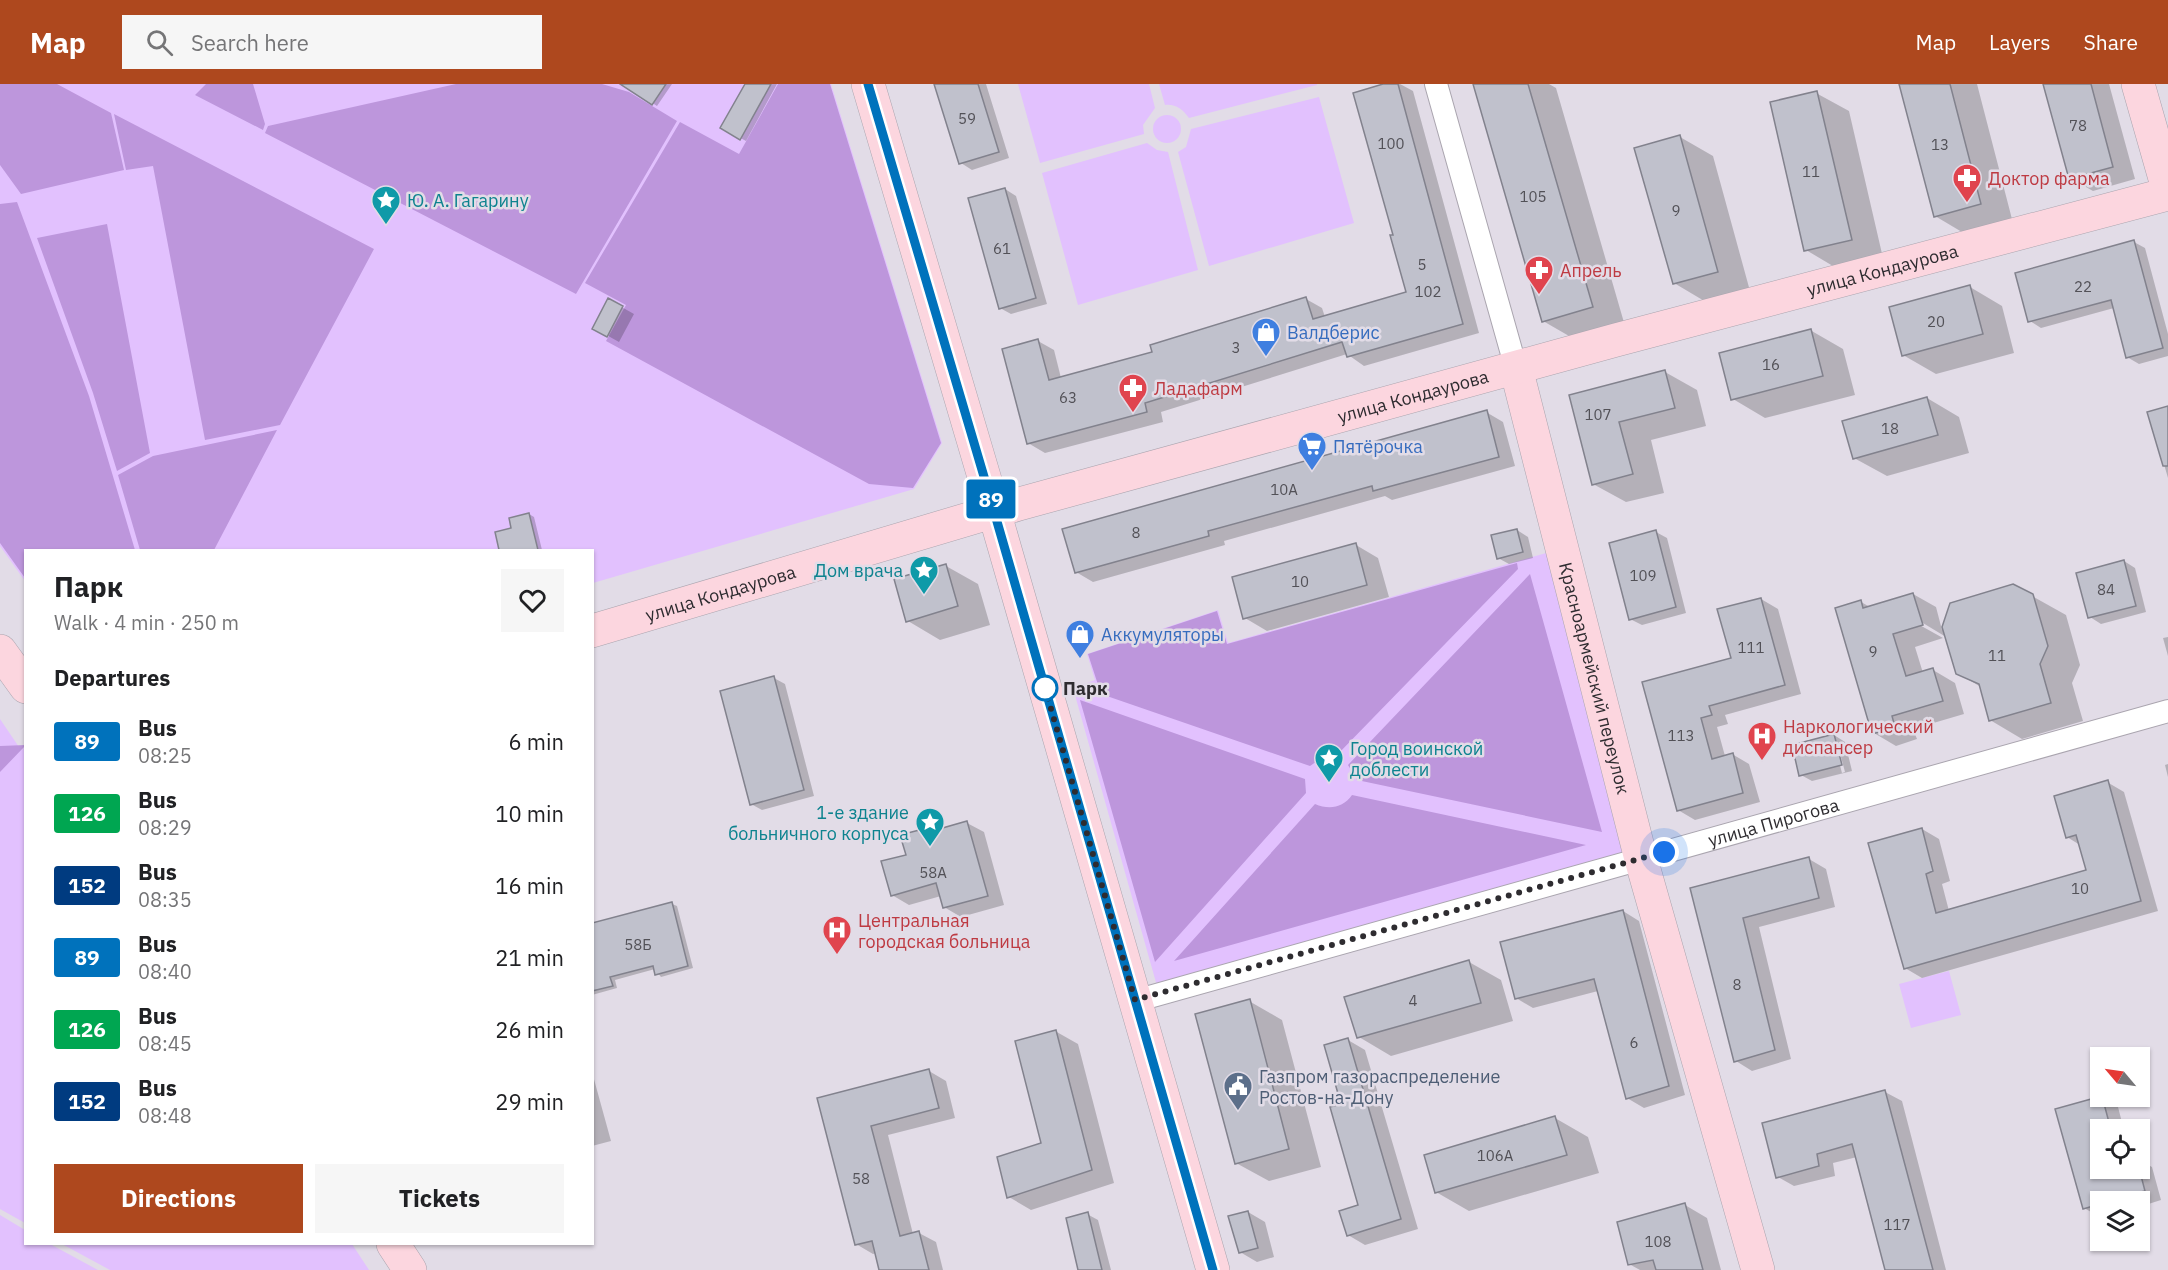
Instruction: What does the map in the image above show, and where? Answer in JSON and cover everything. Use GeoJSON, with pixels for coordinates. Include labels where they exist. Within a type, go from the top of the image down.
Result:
{"type":"FeatureCollection","features":[{"type":"Feature","properties":{"kind":"street"},"geometry":{"type":"LineString","coordinates":[[868,84],[1213,1270]]}},
{"type":"Feature","properties":{"kind":"street","name":"Красноармейский переулок"},"geometry":{"type":"LineString","coordinates":[[1436,84],[1516,368],[1641,859],[1758,1270]]}},
{"type":"Feature","properties":{"kind":"street"},"geometry":{"type":"LineString","coordinates":[[2138,84],[2168,191]]}},
{"type":"Feature","properties":{"kind":"street","name":"улица Кондаурова"},"geometry":{"type":"LineString","coordinates":[[594,630],[994,512],[2168,191]]}},
{"type":"Feature","properties":{"kind":"street"},"geometry":{"type":"LineString","coordinates":[[0,651],[24,684]]}},
{"type":"Feature","properties":{"kind":"street","name":"улица Пирогова"},"geometry":{"type":"LineString","coordinates":[[1135,1000],[2168,711]]}},
{"type":"Feature","properties":{"kind":"street"},"geometry":{"type":"LineString","coordinates":[[394,1245],[410,1270]]}},
{"type":"Feature","properties":{"kind":"shaded area"},"geometry":{"type":"Polygon","coordinates":[[[0,84],[831,84],[942,443],[914,489],[594,583],[594,549],[24,549],[24,580],[0,546],[0,84]]]}},
{"type":"Feature","properties":{"kind":"shaded area"},"geometry":{"type":"Polygon","coordinates":[[[0,84],[57,84],[111,113],[124,170],[21,194],[0,165],[0,84]]]}},
{"type":"Feature","properties":{"kind":"shaded area"},"geometry":{"type":"Polygon","coordinates":[[[206,84],[253,84],[265,124],[263,130],[195,95],[206,84]]]}},
{"type":"Feature","properties":{"kind":"shaded area"},"geometry":{"type":"Polygon","coordinates":[[[456,84],[602,84],[629,92],[677,121],[576,294],[265,133],[268,126],[456,84]]]}},
{"type":"Feature","properties":{"kind":"shaded area"},"geometry":{"type":"Polygon","coordinates":[[[778,84],[830,84],[941,443],[913,488],[869,484],[606,341],[626,305],[585,283],[680,122],[739,154],[778,84]]]}},
{"type":"Feature","properties":{"kind":"shaded area"},"geometry":{"type":"Polygon","coordinates":[[[1018,84],[1149,84],[1155,108],[1143,125],[1144,134],[1040,163],[1018,84]]]}},
{"type":"Feature","properties":{"kind":"shaded area"},"geometry":{"type":"Polygon","coordinates":[[[1159,84],[1317,85],[1189,118],[1178,108],[1165,105],[1159,84]]]}},
{"type":"Feature","properties":{"kind":"shaded area"},"geometry":{"type":"Polygon","coordinates":[[[1319,97],[1354,223],[1209,266],[1178,152],[1186,147],[1191,129],[1319,97]]]}},
{"type":"Feature","properties":{"kind":"shaded area"},"geometry":{"type":"Polygon","coordinates":[[[114,114],[374,249],[280,425],[205,440],[153,166],[126,170],[114,114]]]}},
{"type":"Feature","properties":{"kind":"shaded area"},"geometry":{"type":"Polygon","coordinates":[[[1167,115],[1177,119],[1181,129],[1177,139],[1167,143],[1157,139],[1153,129],[1157,119],[1167,115]]]}},
{"type":"Feature","properties":{"kind":"shaded area"},"geometry":{"type":"Polygon","coordinates":[[[1147,143],[1157,150],[1168,152],[1198,270],[1078,305],[1042,173],[1147,143]]]}},
{"type":"Feature","properties":{"kind":"shaded area"},"geometry":{"type":"Polygon","coordinates":[[[17,202],[89,396],[135,549],[24,549],[24,577],[0,543],[0,204],[17,202]]]}},
{"type":"Feature","properties":{"kind":"shaded area"},"geometry":{"type":"Polygon","coordinates":[[[107,224],[150,453],[117,471],[93,393],[37,238],[107,224]]]}},
{"type":"Feature","properties":{"kind":"shaded area"},"geometry":{"type":"Polygon","coordinates":[[[277,430],[215,549],[140,549],[118,475],[153,456],[277,430]]]}},
{"type":"Feature","properties":{"kind":"shaded area"},"geometry":{"type":"Polygon","coordinates":[[[1557,550],[1640,858],[1159,993],[1073,688],[1095,680],[1087,654],[1218,610],[1228,643],[1557,550]]]}},
{"type":"Feature","properties":{"kind":"shaded area"},"geometry":{"type":"Polygon","coordinates":[[[1517,563],[1518,569],[1336,756],[1323,757],[1310,766],[1101,694],[1088,654],[1217,611],[1227,644],[1517,563]]]}},
{"type":"Feature","properties":{"kind":"shaded area"},"geometry":{"type":"Polygon","coordinates":[[[1530,574],[1602,832],[1357,780],[1348,765],[1530,574]]]}},
{"type":"Feature","properties":{"kind":"shaded area"},"geometry":{"type":"Polygon","coordinates":[[[1080,700],[1305,779],[1306,793],[1155,962],[1080,700]]]}},
{"type":"Feature","properties":{"kind":"shaded area"},"geometry":{"type":"Polygon","coordinates":[[[0,719],[21,750],[24,747],[24,1222],[0,1209],[0,719]]]}},
{"type":"Feature","properties":{"kind":"shaded area"},"geometry":{"type":"Polygon","coordinates":[[[24,745],[0,772],[0,746],[24,745]]]}},
{"type":"Feature","properties":{"kind":"shaded area"},"geometry":{"type":"Polygon","coordinates":[[[1352,795],[1586,845],[1174,961],[1315,804],[1335,807],[1344,803],[1352,795]]]}},
{"type":"Feature","properties":{"kind":"shaded area"},"geometry":{"type":"Polygon","coordinates":[[[1949,971],[1961,1015],[1911,1028],[1899,984],[1949,971]]]}},
{"type":"Feature","properties":{"kind":"shaded area"},"geometry":{"type":"Polygon","coordinates":[[[0,1215],[24,1229],[24,1245],[52,1245],[98,1270],[0,1270],[0,1215]]]}},
{"type":"Feature","properties":{"kind":"shaded area"},"geometry":{"type":"Polygon","coordinates":[[[64,1245],[353,1245],[369,1270],[110,1270],[64,1245]]]}},
{"type":"Feature","properties":{"kind":"building"},"geometry":{"type":"Polygon","coordinates":[[[620,84],[666,84],[652,105],[620,84]]]}},
{"type":"Feature","properties":{"kind":"building"},"geometry":{"type":"Polygon","coordinates":[[[745,84],[771,84],[740,140],[720,128],[745,84]]]}},
{"type":"Feature","properties":{"kind":"building"},"geometry":{"type":"Polygon","coordinates":[[[934,84],[978,84],[999,152],[959,164],[934,84]]]}},
{"type":"Feature","properties":{"kind":"building"},"geometry":{"type":"Polygon","coordinates":[[[1383,84],[1398,84],[1463,324],[1347,357],[1342,342],[1145,403],[1147,412],[1027,444],[1002,349],[1038,339],[1049,380],[1152,352],[1150,345],[1306,297],[1313,319],[1406,292],[1390,235],[1393,235],[1353,93],[1383,84]]]}},
{"type":"Feature","properties":{"kind":"building"},"geometry":{"type":"Polygon","coordinates":[[[1473,84],[1528,84],[1593,307],[1542,322],[1473,84]]]}},
{"type":"Feature","properties":{"kind":"building"},"geometry":{"type":"Polygon","coordinates":[[[1899,84],[1950,84],[1981,204],[1934,217],[1899,84]]]}},
{"type":"Feature","properties":{"kind":"building"},"geometry":{"type":"Polygon","coordinates":[[[2043,84],[2091,84],[2113,167],[2069,179],[2043,84]]]}},
{"type":"Feature","properties":{"kind":"building"},"geometry":{"type":"Polygon","coordinates":[[[1817,91],[1852,240],[1804,251],[1770,102],[1817,91]]]}},
{"type":"Feature","properties":{"kind":"building"},"geometry":{"type":"Polygon","coordinates":[[[1680,135],[1718,272],[1673,284],[1634,148],[1680,135]]]}},
{"type":"Feature","properties":{"kind":"building"},"geometry":{"type":"Polygon","coordinates":[[[1005,188],[1036,298],[999,309],[968,198],[1005,188]]]}},
{"type":"Feature","properties":{"kind":"building"},"geometry":{"type":"Polygon","coordinates":[[[2134,240],[2163,348],[2126,358],[2111,300],[2028,322],[2015,273],[2134,240]]]}},
{"type":"Feature","properties":{"kind":"building"},"geometry":{"type":"Polygon","coordinates":[[[1970,285],[1983,334],[1902,356],[1889,307],[1970,285]]]}},
{"type":"Feature","properties":{"kind":"building"},"geometry":{"type":"Polygon","coordinates":[[[608,298],[623,306],[607,337],[592,329],[608,298]]]}},
{"type":"Feature","properties":{"kind":"building"},"geometry":{"type":"Polygon","coordinates":[[[1811,329],[1823,376],[1731,400],[1719,353],[1811,329]]]}},
{"type":"Feature","properties":{"kind":"building"},"geometry":{"type":"Polygon","coordinates":[[[1665,370],[1675,408],[1619,422],[1633,474],[1592,485],[1569,395],[1665,370]]]}},
{"type":"Feature","properties":{"kind":"building"},"geometry":{"type":"Polygon","coordinates":[[[1927,397],[1938,435],[1853,459],[1842,421],[1927,397]]]}},
{"type":"Feature","properties":{"kind":"building"},"geometry":{"type":"Polygon","coordinates":[[[2168,406],[2168,466],[2163,466],[2147,412],[2168,406]]]}},
{"type":"Feature","properties":{"kind":"building"},"geometry":{"type":"Polygon","coordinates":[[[1487,410],[1499,457],[1373,491],[1372,486],[1208,531],[1209,536],[1075,573],[1062,529],[1487,410]]]}},
{"type":"Feature","properties":{"kind":"building"},"geometry":{"type":"Polygon","coordinates":[[[529,513],[538,549],[499,549],[495,532],[511,528],[509,518],[529,513]]]}},
{"type":"Feature","properties":{"kind":"building"},"geometry":{"type":"Polygon","coordinates":[[[1517,529],[1523,552],[1497,559],[1491,535],[1517,529]]]}},
{"type":"Feature","properties":{"kind":"building"},"geometry":{"type":"Polygon","coordinates":[[[1656,530],[1676,607],[1629,620],[1609,543],[1656,530]]]}},
{"type":"Feature","properties":{"kind":"building"},"geometry":{"type":"Polygon","coordinates":[[[1356,543],[1367,585],[1243,619],[1232,577],[1356,543]]]}},
{"type":"Feature","properties":{"kind":"building"},"geometry":{"type":"Polygon","coordinates":[[[2124,560],[2136,606],[2088,618],[2076,573],[2124,560]]]}},
{"type":"Feature","properties":{"kind":"building"},"geometry":{"type":"Polygon","coordinates":[[[946,564],[958,606],[906,622],[894,579],[946,564]]]}},
{"type":"Feature","properties":{"kind":"building"},"geometry":{"type":"Polygon","coordinates":[[[2013,584],[2033,594],[2048,646],[2040,664],[2051,703],[1989,721],[1979,684],[1956,674],[1942,627],[1950,603],[2013,584]]]}},
{"type":"Feature","properties":{"kind":"building"},"geometry":{"type":"Polygon","coordinates":[[[1913,593],[1923,625],[1893,634],[1906,676],[1933,668],[1943,701],[1892,716],[1895,727],[1872,734],[1835,608],[1861,600],[1863,608],[1913,593]]]}},
{"type":"Feature","properties":{"kind":"building"},"geometry":{"type":"Polygon","coordinates":[[[1761,598],[1785,685],[1709,706],[1712,715],[1701,718],[1712,759],[1733,753],[1743,793],[1677,811],[1642,682],[1731,658],[1717,609],[1761,598]]]}},
{"type":"Feature","properties":{"kind":"building"},"geometry":{"type":"Polygon","coordinates":[[[774,676],[804,790],[750,805],[720,691],[774,676]]]}},
{"type":"Feature","properties":{"kind":"building"},"geometry":{"type":"Polygon","coordinates":[[[1834,734],[1842,765],[1799,776],[1792,745],[1834,734]]]}},
{"type":"Feature","properties":{"kind":"building"},"geometry":{"type":"Polygon","coordinates":[[[2108,780],[2141,901],[1904,969],[1868,843],[1922,828],[1933,871],[1926,874],[1936,913],[2086,870],[2076,835],[2066,838],[2054,796],[2108,780]]]}},
{"type":"Feature","properties":{"kind":"building"},"geometry":{"type":"Polygon","coordinates":[[[967,821],[988,896],[943,908],[936,883],[891,896],[881,861],[906,855],[900,835],[931,827],[932,831],[967,821]]]}},
{"type":"Feature","properties":{"kind":"building"},"geometry":{"type":"Polygon","coordinates":[[[1809,857],[1819,898],[1743,918],[1775,1050],[1734,1062],[1690,888],[1809,857]]]}},
{"type":"Feature","properties":{"kind":"building"},"geometry":{"type":"Polygon","coordinates":[[[672,902],[688,966],[655,975],[653,966],[610,977],[613,986],[594,991],[594,922],[672,902]]]}},
{"type":"Feature","properties":{"kind":"building"},"geometry":{"type":"Polygon","coordinates":[[[1623,910],[1669,1086],[1626,1099],[1594,979],[1515,999],[1500,942],[1623,910]]]}},
{"type":"Feature","properties":{"kind":"building"},"geometry":{"type":"Polygon","coordinates":[[[1469,960],[1481,1003],[1357,1038],[1344,997],[1469,960]]]}},
{"type":"Feature","properties":{"kind":"building"},"geometry":{"type":"Polygon","coordinates":[[[1250,999],[1289,1149],[1235,1164],[1195,1014],[1250,999]]]}},
{"type":"Feature","properties":{"kind":"building"},"geometry":{"type":"Polygon","coordinates":[[[1056,1030],[1092,1170],[1007,1198],[997,1157],[1041,1143],[1015,1041],[1056,1030]]]}},
{"type":"Feature","properties":{"kind":"building"},"geometry":{"type":"Polygon","coordinates":[[[1348,1038],[1401,1219],[1347,1236],[1339,1211],[1358,1205],[1330,1107],[1341,1104],[1324,1045],[1348,1038]]]}},
{"type":"Feature","properties":{"kind":"building"},"geometry":{"type":"Polygon","coordinates":[[[929,1069],[939,1108],[871,1126],[900,1236],[919,1231],[929,1270],[879,1270],[872,1241],[855,1245],[817,1098],[929,1069]]]}},
{"type":"Feature","properties":{"kind":"building"},"geometry":{"type":"Polygon","coordinates":[[[1885,1090],[1933,1270],[1885,1270],[1852,1144],[1817,1154],[1819,1166],[1776,1178],[1762,1123],[1885,1090]]]}},
{"type":"Feature","properties":{"kind":"building"},"geometry":{"type":"Polygon","coordinates":[[[2090,1099],[2090,1107],[2105,1107],[2108,1119],[2090,1119],[2090,1179],[2142,1179],[2145,1191],[2090,1191],[2090,1207],[2083,1209],[2055,1109],[2090,1099]]]}},
{"type":"Feature","properties":{"kind":"building"},"geometry":{"type":"Polygon","coordinates":[[[1555,1116],[1567,1155],[1435,1193],[1424,1155],[1555,1116]]]}},
{"type":"Feature","properties":{"kind":"building"},"geometry":{"type":"Polygon","coordinates":[[[1685,1203],[1703,1270],[1656,1270],[1653,1260],[1628,1265],[1617,1222],[1685,1203]]]}},
{"type":"Feature","properties":{"kind":"building"},"geometry":{"type":"Polygon","coordinates":[[[1248,1211],[1258,1248],[1239,1253],[1228,1216],[1248,1211]]]}},
{"type":"Feature","properties":{"kind":"building"},"geometry":{"type":"Polygon","coordinates":[[[1088,1212],[1102,1270],[1078,1270],[1066,1218],[1088,1212]]]}},
{"type":"Feature","properties":{"kind":"bus line","name":"89"},"geometry":{"type":"LineString","coordinates":[[868,84],[1213,1270]]}},
{"type":"Feature","properties":{"kind":"place","name":"Доктор фарма"},"geometry":{"type":"Point","coordinates":[1967,204]}},
{"type":"Feature","properties":{"kind":"place","name":"Ю. А. Гагарину"},"geometry":{"type":"Point","coordinates":[386,226]}},
{"type":"Feature","properties":{"kind":"place","name":"Апрель"},"geometry":{"type":"Point","coordinates":[1539,296]}},
{"type":"Feature","properties":{"kind":"place","name":"Валдберис"},"geometry":{"type":"Point","coordinates":[1266,358]}},
{"type":"Feature","properties":{"kind":"place","name":"Ладафарм"},"geometry":{"type":"Point","coordinates":[1133,414]}},
{"type":"Feature","properties":{"kind":"place","name":"Пятёрочка"},"geometry":{"type":"Point","coordinates":[1312,472]}},
{"type":"Feature","properties":{"kind":"place","name":"Дом врача"},"geometry":{"type":"Point","coordinates":[924,596]}},
{"type":"Feature","properties":{"kind":"place","name":"Аккумуляторы"},"geometry":{"type":"Point","coordinates":[1080,660]}},
{"type":"Feature","properties":{"kind":"place","name":"Парк"},"geometry":{"type":"Point","coordinates":[1045,688]}},
{"type":"Feature","properties":{"kind":"place","name":"Наркологический диспансер"},"geometry":{"type":"Point","coordinates":[1762,762]}},
{"type":"Feature","properties":{"kind":"place","name":"Город воинской доблести"},"geometry":{"type":"Point","coordinates":[1329,784]}},
{"type":"Feature","properties":{"kind":"place","name":"1-е здание больничного корпуса"},"geometry":{"type":"Point","coordinates":[930,848]}},
{"type":"Feature","properties":{"kind":"place","name":"Центральная городская больница"},"geometry":{"type":"Point","coordinates":[837,956]}},
{"type":"Feature","properties":{"kind":"place","name":"Газпром газораспределение Ростов-на-Дону"},"geometry":{"type":"Point","coordinates":[1238,1112]}},
{"type":"Feature","properties":{"kind":"route"},"geometry":{"type":"LineString","coordinates":[[1045,688],[1135,1000],[1664,852]]}}]}
